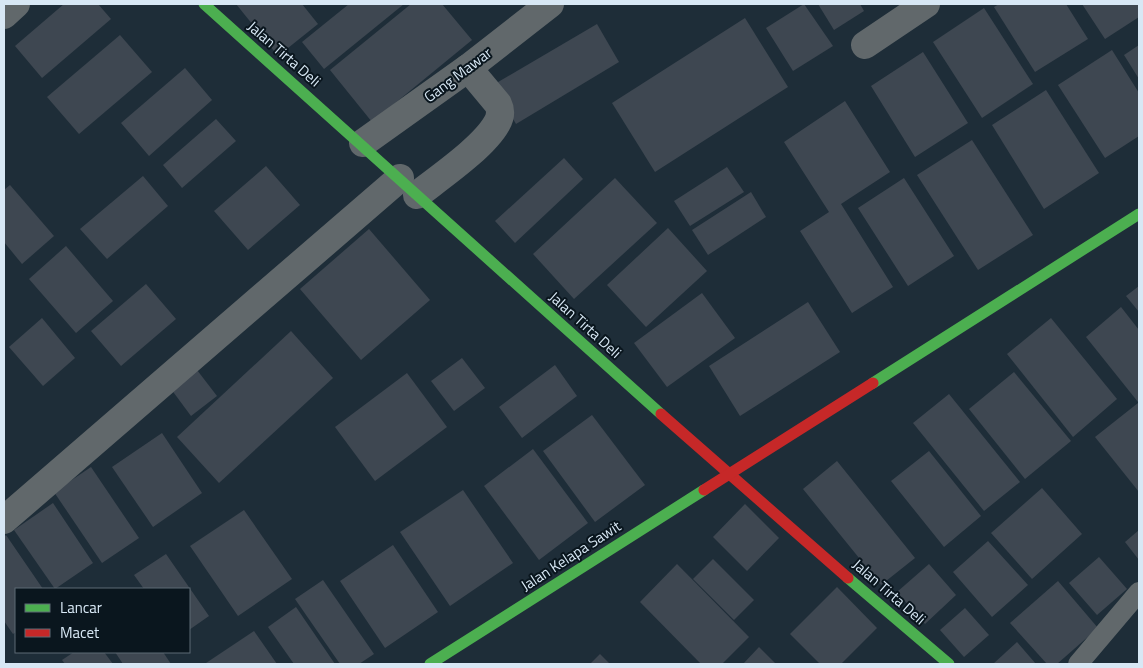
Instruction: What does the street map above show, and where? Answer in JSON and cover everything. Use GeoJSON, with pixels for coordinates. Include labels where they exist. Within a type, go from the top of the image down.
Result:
{"type":"FeatureCollection","features":[{"type":"Feature","properties":{"kind":"street"},"geometry":{"type":"LineString","coordinates":[[4,15],[16,4]]}},
{"type":"Feature","properties":{"kind":"street","name":"Jalan Tirta Deli"},"geometry":{"type":"LineString","coordinates":[[204,4],[364,143],[409,187],[728,474],[949,664]]}},
{"type":"Feature","properties":{"kind":"street","name":"Gang Mawar"},"geometry":{"type":"LineString","coordinates":[[364,143],[468,68],[550,4]]}},
{"type":"Feature","properties":{"kind":"street"},"geometry":{"type":"LineString","coordinates":[[865,45],[926,4]]}},
{"type":"Feature","properties":{"kind":"street"},"geometry":{"type":"LineString","coordinates":[[4,520],[409,187],[471,151],[494,128],[500,117],[498,104],[468,68]]}},
{"type":"Feature","properties":{"kind":"street","name":"Jalan Kelapa Sawit"},"geometry":{"type":"LineString","coordinates":[[430,664],[1139,214]]}},
{"type":"Feature","properties":{"kind":"lane"},"geometry":{"type":"LineString","coordinates":[[1078,664],[1139,592]]}},
{"type":"Feature","properties":{"kind":"building"},"geometry":{"type":"Polygon","coordinates":[[[64,4],[98,4],[111,19],[42,78],[15,46],[64,4]]]}},
{"type":"Feature","properties":{"kind":"building"},"geometry":{"type":"Polygon","coordinates":[[[236,4],[302,4],[318,24],[278,56],[236,4]]]}},
{"type":"Feature","properties":{"kind":"building"},"geometry":{"type":"Polygon","coordinates":[[[349,4],[404,4],[324,69],[302,42],[349,4]]]}},
{"type":"Feature","properties":{"kind":"building"},"geometry":{"type":"Polygon","coordinates":[[[411,4],[442,4],[472,40],[372,122],[330,70],[411,4]]]}},
{"type":"Feature","properties":{"kind":"building"},"geometry":{"type":"Polygon","coordinates":[[[804,4],[833,46],[793,71],[766,28],[804,4]]]}},
{"type":"Feature","properties":{"kind":"building"},"geometry":{"type":"Polygon","coordinates":[[[818,4],[860,4],[864,11],[834,30],[818,4]]]}},
{"type":"Feature","properties":{"kind":"building"},"geometry":{"type":"Polygon","coordinates":[[[999,4],[1066,4],[1088,39],[1035,72],[994,7],[999,4]]]}},
{"type":"Feature","properties":{"kind":"building"},"geometry":{"type":"Polygon","coordinates":[[[1082,4],[1139,4],[1139,17],[1105,39],[1082,4]]]}},
{"type":"Feature","properties":{"kind":"building"},"geometry":{"type":"Polygon","coordinates":[[[984,8],[1033,84],[982,118],[933,42],[984,8]]]}},
{"type":"Feature","properties":{"kind":"building"},"geometry":{"type":"Polygon","coordinates":[[[745,18],[788,87],[655,172],[612,103],[745,18]]]}},
{"type":"Feature","properties":{"kind":"building"},"geometry":{"type":"Polygon","coordinates":[[[597,24],[619,62],[516,124],[493,85],[597,24]]]}},
{"type":"Feature","properties":{"kind":"building"},"geometry":{"type":"Polygon","coordinates":[[[120,35],[152,72],[79,134],[47,97],[120,35]]]}},
{"type":"Feature","properties":{"kind":"building"},"geometry":{"type":"Polygon","coordinates":[[[1139,45],[1139,79],[1124,55],[1139,45]]]}},
{"type":"Feature","properties":{"kind":"building"},"geometry":{"type":"Polygon","coordinates":[[[1112,50],[1139,93],[1139,136],[1105,158],[1058,85],[1112,50]]]}},
{"type":"Feature","properties":{"kind":"building"},"geometry":{"type":"Polygon","coordinates":[[[923,52],[968,123],[915,157],[871,86],[923,52]]]}},
{"type":"Feature","properties":{"kind":"building"},"geometry":{"type":"Polygon","coordinates":[[[185,68],[212,100],[149,156],[121,123],[185,68]]]}},
{"type":"Feature","properties":{"kind":"building"},"geometry":{"type":"Polygon","coordinates":[[[1046,90],[1099,173],[1044,209],[992,125],[1046,90]]]}},
{"type":"Feature","properties":{"kind":"building"},"geometry":{"type":"Polygon","coordinates":[[[845,101],[890,172],[841,204],[893,287],[852,313],[800,231],[829,212],[784,142],[845,101]]]}},
{"type":"Feature","properties":{"kind":"building"},"geometry":{"type":"Polygon","coordinates":[[[216,119],[236,141],[182,188],[163,165],[216,119]]]}},
{"type":"Feature","properties":{"kind":"building"},"geometry":{"type":"Polygon","coordinates":[[[972,140],[1033,235],[978,270],[917,175],[972,140]]]}},
{"type":"Feature","properties":{"kind":"building"},"geometry":{"type":"Polygon","coordinates":[[[564,158],[583,179],[515,243],[495,221],[564,158]]]}},
{"type":"Feature","properties":{"kind":"building"},"geometry":{"type":"Polygon","coordinates":[[[266,166],[300,205],[248,250],[214,211],[266,166]]]}},
{"type":"Feature","properties":{"kind":"building"},"geometry":{"type":"Polygon","coordinates":[[[727,167],[744,192],[690,226],[674,201],[727,167]]]}},
{"type":"Feature","properties":{"kind":"building"},"geometry":{"type":"Polygon","coordinates":[[[143,176],[168,206],[107,259],[80,229],[143,176]]]}},
{"type":"Feature","properties":{"kind":"building"},"geometry":{"type":"Polygon","coordinates":[[[615,178],[657,223],[574,299],[533,254],[615,178]]]}},
{"type":"Feature","properties":{"kind":"building"},"geometry":{"type":"Polygon","coordinates":[[[904,178],[954,256],[908,286],[858,208],[904,178]]]}},
{"type":"Feature","properties":{"kind":"building"},"geometry":{"type":"Polygon","coordinates":[[[10,185],[54,236],[22,264],[4,242],[4,190],[10,185]]]}},
{"type":"Feature","properties":{"kind":"building"},"geometry":{"type":"Polygon","coordinates":[[[751,192],[766,217],[708,255],[692,230],[751,192]]]}},
{"type":"Feature","properties":{"kind":"building"},"geometry":{"type":"Polygon","coordinates":[[[668,228],[707,271],[646,327],[607,285],[668,228]]]}},
{"type":"Feature","properties":{"kind":"building"},"geometry":{"type":"Polygon","coordinates":[[[369,229],[430,300],[361,360],[300,289],[369,229]]]}},
{"type":"Feature","properties":{"kind":"building"},"geometry":{"type":"Polygon","coordinates":[[[66,246],[113,301],[76,333],[29,279],[66,246]]]}},
{"type":"Feature","properties":{"kind":"building"},"geometry":{"type":"Polygon","coordinates":[[[146,284],[176,319],[121,366],[91,331],[146,284]]]}},
{"type":"Feature","properties":{"kind":"building"},"geometry":{"type":"Polygon","coordinates":[[[1139,286],[1139,312],[1126,296],[1139,286]]]}},
{"type":"Feature","properties":{"kind":"building"},"geometry":{"type":"Polygon","coordinates":[[[702,293],[735,338],[667,387],[634,343],[702,293]]]}},
{"type":"Feature","properties":{"kind":"building"},"geometry":{"type":"Polygon","coordinates":[[[808,302],[840,352],[740,416],[709,366],[808,302]]]}},
{"type":"Feature","properties":{"kind":"building"},"geometry":{"type":"Polygon","coordinates":[[[1121,307],[1139,330],[1138,402],[1086,337],[1121,307]]]}},
{"type":"Feature","properties":{"kind":"building"},"geometry":{"type":"Polygon","coordinates":[[[42,318],[75,358],[43,386],[9,347],[42,318]]]}},
{"type":"Feature","properties":{"kind":"building"},"geometry":{"type":"Polygon","coordinates":[[[1051,318],[1117,399],[1073,437],[1007,354],[1051,318]]]}},
{"type":"Feature","properties":{"kind":"building"},"geometry":{"type":"Polygon","coordinates":[[[291,331],[333,378],[219,483],[177,437],[291,331]]]}},
{"type":"Feature","properties":{"kind":"building"},"geometry":{"type":"Polygon","coordinates":[[[462,358],[485,388],[454,411],[431,381],[462,358]]]}},
{"type":"Feature","properties":{"kind":"building"},"geometry":{"type":"Polygon","coordinates":[[[555,365],[577,396],[522,438],[499,407],[555,365]]]}},
{"type":"Feature","properties":{"kind":"building"},"geometry":{"type":"Polygon","coordinates":[[[197,370],[217,396],[191,416],[171,389],[197,370]]]}},
{"type":"Feature","properties":{"kind":"building"},"geometry":{"type":"Polygon","coordinates":[[[1014,372],[1071,441],[1025,479],[969,409],[1014,372]]]}},
{"type":"Feature","properties":{"kind":"building"},"geometry":{"type":"Polygon","coordinates":[[[407,373],[447,427],[375,481],[335,427],[407,373]]]}},
{"type":"Feature","properties":{"kind":"building"},"geometry":{"type":"Polygon","coordinates":[[[949,394],[1020,482],[984,511],[913,423],[949,394]]]}},
{"type":"Feature","properties":{"kind":"building"},"geometry":{"type":"Polygon","coordinates":[[[1138,403],[1139,405],[1139,492],[1095,437],[1138,403]]]}},
{"type":"Feature","properties":{"kind":"building"},"geometry":{"type":"Polygon","coordinates":[[[592,415],[645,485],[595,522],[543,451],[592,415]]]}},
{"type":"Feature","properties":{"kind":"building"},"geometry":{"type":"Polygon","coordinates":[[[162,433],[202,493],[153,527],[112,467],[162,433]]]}},
{"type":"Feature","properties":{"kind":"building"},"geometry":{"type":"Polygon","coordinates":[[[533,449],[588,523],[539,560],[484,486],[533,449]]]}},
{"type":"Feature","properties":{"kind":"building"},"geometry":{"type":"Polygon","coordinates":[[[929,451],[981,516],[944,547],[891,481],[929,451]]]}},
{"type":"Feature","properties":{"kind":"building"},"geometry":{"type":"Polygon","coordinates":[[[837,461],[915,558],[881,585],[803,489],[837,461]]]}},
{"type":"Feature","properties":{"kind":"building"},"geometry":{"type":"Polygon","coordinates":[[[91,467],[139,538],[102,563],[54,492],[91,467]]]}},
{"type":"Feature","properties":{"kind":"building"},"geometry":{"type":"Polygon","coordinates":[[[1042,488],[1082,534],[1032,579],[991,533],[1042,488]]]}},
{"type":"Feature","properties":{"kind":"building"},"geometry":{"type":"Polygon","coordinates":[[[463,490],[513,563],[450,606],[400,532],[463,490]]]}},
{"type":"Feature","properties":{"kind":"building"},"geometry":{"type":"Polygon","coordinates":[[[53,503],[93,563],[54,588],[14,530],[53,503]]]}},
{"type":"Feature","properties":{"kind":"building"},"geometry":{"type":"Polygon","coordinates":[[[745,504],[779,538],[747,571],[713,537],[745,504]]]}},
{"type":"Feature","properties":{"kind":"building"},"geometry":{"type":"Polygon","coordinates":[[[244,510],[292,579],[238,616],[190,546],[244,510]]]}},
{"type":"Feature","properties":{"kind":"building"},"geometry":{"type":"Polygon","coordinates":[[[1139,530],[1139,560],[1125,542],[1139,530]]]}},
{"type":"Feature","properties":{"kind":"building"},"geometry":{"type":"Polygon","coordinates":[[[6,535],[42,588],[15,588],[15,633],[13,634],[4,621],[4,537],[6,535]]]}},
{"type":"Feature","properties":{"kind":"building"},"geometry":{"type":"Polygon","coordinates":[[[988,541],[1028,585],[992,617],[953,572],[988,541]]]}},
{"type":"Feature","properties":{"kind":"building"},"geometry":{"type":"Polygon","coordinates":[[[393,545],[438,612],[385,648],[340,581],[393,545]]]}},
{"type":"Feature","properties":{"kind":"building"},"geometry":{"type":"Polygon","coordinates":[[[166,554],[190,588],[143,588],[134,575],[166,554]]]}},
{"type":"Feature","properties":{"kind":"building"},"geometry":{"type":"Polygon","coordinates":[[[1099,557],[1127,589],[1097,615],[1069,583],[1099,557]]]}},
{"type":"Feature","properties":{"kind":"building"},"geometry":{"type":"Polygon","coordinates":[[[713,559],[754,600],[734,620],[693,579],[713,559]]]}},
{"type":"Feature","properties":{"kind":"building"},"geometry":{"type":"Polygon","coordinates":[[[677,564],[749,637],[722,664],[701,664],[640,602],[677,564]]]}},
{"type":"Feature","properties":{"kind":"building"},"geometry":{"type":"Polygon","coordinates":[[[929,564],[956,595],[925,624],[897,592],[929,564]]]}},
{"type":"Feature","properties":{"kind":"building"},"geometry":{"type":"Polygon","coordinates":[[[323,580],[374,654],[359,664],[340,664],[295,599],[323,580]]]}},
{"type":"Feature","properties":{"kind":"building"},"geometry":{"type":"Polygon","coordinates":[[[1058,581],[1098,628],[1057,664],[1047,664],[1010,623],[1058,581]]]}},
{"type":"Feature","properties":{"kind":"building"},"geometry":{"type":"Polygon","coordinates":[[[837,587],[877,628],[841,664],[820,664],[790,634],[837,587]]]}},
{"type":"Feature","properties":{"kind":"building"},"geometry":{"type":"Polygon","coordinates":[[[190,589],[209,616],[190,629],[190,589]]]}},
{"type":"Feature","properties":{"kind":"building"},"geometry":{"type":"Polygon","coordinates":[[[296,607],[335,664],[294,664],[268,627],[296,607]]]}},
{"type":"Feature","properties":{"kind":"building"},"geometry":{"type":"Polygon","coordinates":[[[965,608],[989,635],[964,657],[940,630],[965,608]]]}},
{"type":"Feature","properties":{"kind":"building"},"geometry":{"type":"Polygon","coordinates":[[[254,631],[277,664],[206,663],[254,631]]]}},
{"type":"Feature","properties":{"kind":"building"},"geometry":{"type":"Polygon","coordinates":[[[1017,642],[1036,664],[993,664],[1017,642]]]}},
{"type":"Feature","properties":{"kind":"building"},"geometry":{"type":"Polygon","coordinates":[[[759,647],[776,664],[743,664],[759,647]]]}},
{"type":"Feature","properties":{"kind":"building"},"geometry":{"type":"Polygon","coordinates":[[[72,653],[105,653],[113,664],[65,664],[62,660],[72,653]]]}},
{"type":"Feature","properties":{"kind":"building"},"geometry":{"type":"Polygon","coordinates":[[[116,653],[164,653],[171,664],[123,664],[116,653]]]}},
{"type":"Feature","properties":{"kind":"building"},"geometry":{"type":"Polygon","coordinates":[[[600,654],[610,664],[590,664],[600,654]]]}},
{"type":"Feature","properties":{"kind":"traffic: fast"},"geometry":{"type":"LineString","coordinates":[[204,4],[661,414]]}},
{"type":"Feature","properties":{"kind":"traffic: fast"},"geometry":{"type":"LineString","coordinates":[[873,383],[1139,214]]}},
{"type":"Feature","properties":{"kind":"traffic: fast"},"geometry":{"type":"LineString","coordinates":[[430,664],[704,490]]}},
{"type":"Feature","properties":{"kind":"traffic: fast"},"geometry":{"type":"LineString","coordinates":[[848,578],[949,664]]}},
{"type":"Feature","properties":{"kind":"traffic: jam"},"geometry":{"type":"LineString","coordinates":[[704,490],[873,383]]}},
{"type":"Feature","properties":{"kind":"traffic: jam"},"geometry":{"type":"LineString","coordinates":[[661,414],[848,578]]}}]}
